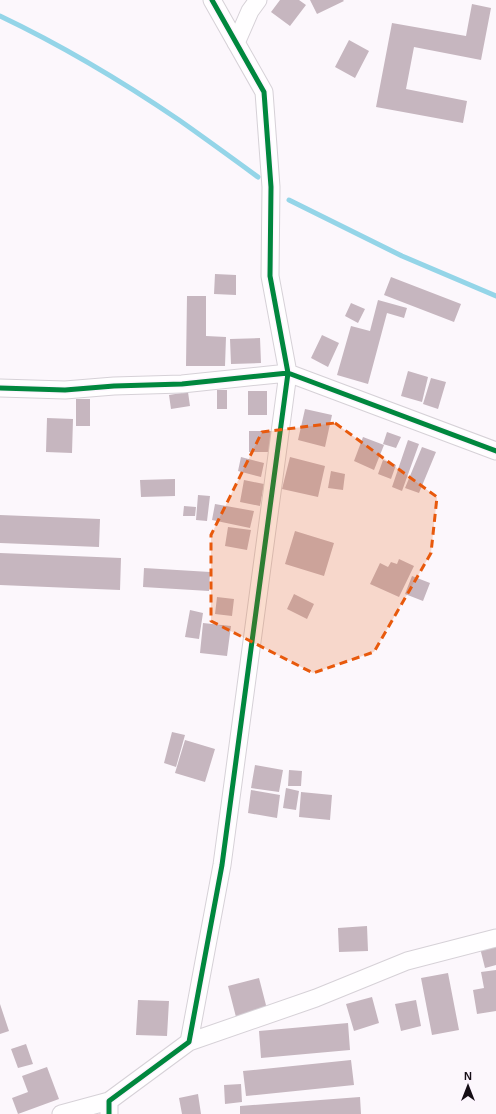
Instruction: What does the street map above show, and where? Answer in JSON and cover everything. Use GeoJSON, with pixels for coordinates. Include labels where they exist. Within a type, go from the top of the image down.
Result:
{"type":"FeatureCollection","features":[{"type":"Feature","properties":{"kind":"street"},"geometry":{"type":"LineString","coordinates":[[189,1042],[222,865],[288,373],[270,276],[271,187],[264,92],[212,0]]}},
{"type":"Feature","properties":{"kind":"street"},"geometry":{"type":"LineString","coordinates":[[236,43],[250,11],[258,0]]}},
{"type":"Feature","properties":{"kind":"street"},"geometry":{"type":"LineString","coordinates":[[0,388],[65,390],[114,386],[182,384],[288,373],[496,451]]}},
{"type":"Feature","properties":{"kind":"street"},"geometry":{"type":"LineString","coordinates":[[61,1114],[109,1108],[189,1042],[316,998],[408,961],[496,938]]}},
{"type":"Feature","properties":{"kind":"highlighted area"},"geometry":{"type":"Polygon","coordinates":[[[335,423],[437,497],[431,553],[374,652],[313,673],[211,621],[211,535],[262,432],[335,423]]]}},
{"type":"Feature","properties":{"kind":"building"},"geometry":{"type":"Polygon","coordinates":[[[280,0],[299,0],[306,5],[290,26],[271,12],[280,0]]]}},
{"type":"Feature","properties":{"kind":"building"},"geometry":{"type":"Polygon","coordinates":[[[310,0],[343,0],[344,1],[317,14],[310,0]]]}},
{"type":"Feature","properties":{"kind":"building"},"geometry":{"type":"Polygon","coordinates":[[[472,4],[491,8],[481,60],[414,47],[406,89],[467,101],[463,123],[376,107],[392,23],[466,36],[472,4]]]}},
{"type":"Feature","properties":{"kind":"building"},"geometry":{"type":"Polygon","coordinates":[[[349,40],[369,51],[355,78],[335,67],[349,40]]]}},
{"type":"Feature","properties":{"kind":"building"},"geometry":{"type":"Polygon","coordinates":[[[215,274],[236,275],[236,295],[214,294],[215,274]]]}},
{"type":"Feature","properties":{"kind":"building"},"geometry":{"type":"Polygon","coordinates":[[[391,277],[461,304],[454,322],[384,295],[391,277]]]}},
{"type":"Feature","properties":{"kind":"building"},"geometry":{"type":"Polygon","coordinates":[[[187,296],[206,296],[206,336],[226,337],[225,366],[186,366],[187,296]]]}},
{"type":"Feature","properties":{"kind":"building"},"geometry":{"type":"Polygon","coordinates":[[[378,300],[407,308],[404,318],[387,313],[368,384],[337,375],[351,326],[370,331],[378,300]]]}},
{"type":"Feature","properties":{"kind":"building"},"geometry":{"type":"Polygon","coordinates":[[[351,303],[365,309],[358,323],[345,316],[351,303]]]}},
{"type":"Feature","properties":{"kind":"building"},"geometry":{"type":"Polygon","coordinates":[[[322,335],[339,343],[328,367],[311,358],[322,335]]]}},
{"type":"Feature","properties":{"kind":"building"},"geometry":{"type":"Polygon","coordinates":[[[260,338],[261,363],[231,364],[230,339],[260,338]]]}},
{"type":"Feature","properties":{"kind":"building"},"geometry":{"type":"Polygon","coordinates":[[[408,371],[428,377],[422,402],[401,396],[408,371]]]}},
{"type":"Feature","properties":{"kind":"building"},"geometry":{"type":"Polygon","coordinates":[[[431,378],[446,382],[438,409],[423,404],[431,378]]]}},
{"type":"Feature","properties":{"kind":"building"},"geometry":{"type":"Polygon","coordinates":[[[217,390],[227,390],[227,409],[217,409],[217,390]]]}},
{"type":"Feature","properties":{"kind":"building"},"geometry":{"type":"Polygon","coordinates":[[[248,391],[267,391],[267,415],[248,415],[248,391]]]}},
{"type":"Feature","properties":{"kind":"building"},"geometry":{"type":"Polygon","coordinates":[[[188,392],[190,406],[171,409],[169,395],[188,392]]]}},
{"type":"Feature","properties":{"kind":"building"},"geometry":{"type":"Polygon","coordinates":[[[76,399],[90,399],[90,426],[76,426],[76,399]]]}},
{"type":"Feature","properties":{"kind":"building"},"geometry":{"type":"Polygon","coordinates":[[[305,409],[332,415],[325,447],[298,440],[305,409]]]}},
{"type":"Feature","properties":{"kind":"building"},"geometry":{"type":"Polygon","coordinates":[[[47,418],[73,419],[72,453],[46,452],[47,418]]]}},
{"type":"Feature","properties":{"kind":"building"},"geometry":{"type":"Polygon","coordinates":[[[249,431],[271,431],[270,452],[249,452],[249,431]]]}},
{"type":"Feature","properties":{"kind":"building"},"geometry":{"type":"Polygon","coordinates":[[[387,432],[401,437],[396,448],[383,444],[387,432]]]}},
{"type":"Feature","properties":{"kind":"building"},"geometry":{"type":"Polygon","coordinates":[[[363,437],[384,445],[374,470],[354,461],[363,437]]]}},
{"type":"Feature","properties":{"kind":"building"},"geometry":{"type":"Polygon","coordinates":[[[408,440],[419,444],[402,491],[392,487],[408,440]]]}},
{"type":"Feature","properties":{"kind":"building"},"geometry":{"type":"Polygon","coordinates":[[[422,447],[436,452],[419,493],[405,488],[422,447]]]}},
{"type":"Feature","properties":{"kind":"building"},"geometry":{"type":"Polygon","coordinates":[[[241,457],[264,463],[261,477],[238,471],[241,457]]]}},
{"type":"Feature","properties":{"kind":"building"},"geometry":{"type":"Polygon","coordinates":[[[290,457],[325,466],[318,497],[282,489],[290,457]]]}},
{"type":"Feature","properties":{"kind":"building"},"geometry":{"type":"Polygon","coordinates":[[[383,460],[396,465],[391,479],[378,474],[383,460]]]}},
{"type":"Feature","properties":{"kind":"building"},"geometry":{"type":"Polygon","coordinates":[[[331,471],[345,474],[343,490],[328,488],[331,471]]]}},
{"type":"Feature","properties":{"kind":"building"},"geometry":{"type":"Polygon","coordinates":[[[175,479],[175,496],[141,497],[140,480],[175,479]]]}},
{"type":"Feature","properties":{"kind":"building"},"geometry":{"type":"Polygon","coordinates":[[[244,480],[264,484],[260,506],[240,502],[244,480]]]}},
{"type":"Feature","properties":{"kind":"building"},"geometry":{"type":"Polygon","coordinates":[[[198,495],[210,496],[207,521],[196,520],[198,495]]]}},
{"type":"Feature","properties":{"kind":"building"},"geometry":{"type":"Polygon","coordinates":[[[215,504],[254,511],[250,528],[212,520],[215,504]]]}},
{"type":"Feature","properties":{"kind":"building"},"geometry":{"type":"Polygon","coordinates":[[[184,506],[196,507],[195,516],[183,516],[184,506]]]}},
{"type":"Feature","properties":{"kind":"building"},"geometry":{"type":"Polygon","coordinates":[[[0,515],[100,519],[99,547],[0,543],[0,515]]]}},
{"type":"Feature","properties":{"kind":"building"},"geometry":{"type":"Polygon","coordinates":[[[228,527],[251,530],[247,550],[225,546],[228,527]]]}},
{"type":"Feature","properties":{"kind":"building"},"geometry":{"type":"Polygon","coordinates":[[[295,531],[334,543],[324,576],[285,564],[295,531]]]}},
{"type":"Feature","properties":{"kind":"building"},"geometry":{"type":"Polygon","coordinates":[[[0,553],[121,558],[120,590],[0,585],[0,553]]]}},
{"type":"Feature","properties":{"kind":"building"},"geometry":{"type":"Polygon","coordinates":[[[399,559],[414,566],[399,597],[370,584],[380,563],[388,567],[391,562],[397,564],[399,559]]]}},
{"type":"Feature","properties":{"kind":"building"},"geometry":{"type":"Polygon","coordinates":[[[144,568],[210,572],[209,591],[143,587],[144,568]]]}},
{"type":"Feature","properties":{"kind":"building"},"geometry":{"type":"Polygon","coordinates":[[[412,576],[430,583],[423,601],[405,594],[412,576]]]}},
{"type":"Feature","properties":{"kind":"building"},"geometry":{"type":"Polygon","coordinates":[[[294,594],[314,604],[307,619],[287,609],[294,594]]]}},
{"type":"Feature","properties":{"kind":"building"},"geometry":{"type":"Polygon","coordinates":[[[217,597],[234,599],[232,616],[215,614],[217,597]]]}},
{"type":"Feature","properties":{"kind":"building"},"geometry":{"type":"Polygon","coordinates":[[[190,610],[203,613],[199,639],[185,637],[190,610]]]}},
{"type":"Feature","properties":{"kind":"building"},"geometry":{"type":"Polygon","coordinates":[[[203,623],[231,626],[227,656],[200,653],[203,623]]]}},
{"type":"Feature","properties":{"kind":"building"},"geometry":{"type":"Polygon","coordinates":[[[172,732],[185,735],[176,767],[164,763],[172,732]]]}},
{"type":"Feature","properties":{"kind":"building"},"geometry":{"type":"Polygon","coordinates":[[[185,740],[215,749],[205,782],[175,773],[185,740]]]}},
{"type":"Feature","properties":{"kind":"building"},"geometry":{"type":"Polygon","coordinates":[[[255,765],[283,770],[279,792],[251,788],[255,765]]]}},
{"type":"Feature","properties":{"kind":"building"},"geometry":{"type":"Polygon","coordinates":[[[289,770],[302,771],[301,786],[288,786],[289,770]]]}},
{"type":"Feature","properties":{"kind":"building"},"geometry":{"type":"Polygon","coordinates":[[[286,788],[299,791],[296,810],[283,808],[286,788]]]}},
{"type":"Feature","properties":{"kind":"building"},"geometry":{"type":"Polygon","coordinates":[[[251,790],[280,795],[277,818],[248,813],[251,790]]]}},
{"type":"Feature","properties":{"kind":"building"},"geometry":{"type":"Polygon","coordinates":[[[301,792],[332,795],[330,820],[299,817],[301,792]]]}},
{"type":"Feature","properties":{"kind":"building"},"geometry":{"type":"Polygon","coordinates":[[[367,926],[368,951],[339,952],[338,928],[367,926]]]}},
{"type":"Feature","properties":{"kind":"building"},"geometry":{"type":"Polygon","coordinates":[[[496,944],[496,965],[485,968],[480,948],[496,944]]]}},
{"type":"Feature","properties":{"kind":"building"},"geometry":{"type":"Polygon","coordinates":[[[496,970],[496,1011],[477,1014],[473,990],[484,988],[481,972],[496,970]]]}},
{"type":"Feature","properties":{"kind":"building"},"geometry":{"type":"Polygon","coordinates":[[[448,973],[459,1030],[432,1035],[421,978],[448,973]]]}},
{"type":"Feature","properties":{"kind":"building"},"geometry":{"type":"Polygon","coordinates":[[[259,978],[267,1009],[236,1017],[228,986],[259,978]]]}},
{"type":"Feature","properties":{"kind":"building"},"geometry":{"type":"Polygon","coordinates":[[[372,997],[379,1023],[354,1031],[346,1004],[372,997]]]}},
{"type":"Feature","properties":{"kind":"building"},"geometry":{"type":"Polygon","coordinates":[[[138,1000],[169,1001],[167,1036],[136,1035],[138,1000]]]}},
{"type":"Feature","properties":{"kind":"building"},"geometry":{"type":"Polygon","coordinates":[[[416,1000],[421,1026],[401,1031],[395,1004],[416,1000]]]}},
{"type":"Feature","properties":{"kind":"building"},"geometry":{"type":"Polygon","coordinates":[[[0,1004],[9,1031],[0,1034],[0,1004]]]}},
{"type":"Feature","properties":{"kind":"building"},"geometry":{"type":"Polygon","coordinates":[[[348,1023],[350,1050],[261,1058],[259,1031],[348,1023]]]}},
{"type":"Feature","properties":{"kind":"building"},"geometry":{"type":"Polygon","coordinates":[[[26,1044],[33,1064],[18,1068],[11,1049],[26,1044]]]}},
{"type":"Feature","properties":{"kind":"building"},"geometry":{"type":"Polygon","coordinates":[[[351,1060],[354,1085],[246,1096],[243,1071],[351,1060]]]}},
{"type":"Feature","properties":{"kind":"building"},"geometry":{"type":"Polygon","coordinates":[[[47,1067],[59,1099],[18,1114],[12,1098],[28,1092],[22,1076],[47,1067]]]}},
{"type":"Feature","properties":{"kind":"building"},"geometry":{"type":"Polygon","coordinates":[[[241,1084],[242,1102],[225,1104],[224,1085],[241,1084]]]}},
{"type":"Feature","properties":{"kind":"building"},"geometry":{"type":"Polygon","coordinates":[[[198,1094],[201,1114],[182,1114],[179,1098],[198,1094]]]}},
{"type":"Feature","properties":{"kind":"building"},"geometry":{"type":"Polygon","coordinates":[[[360,1097],[361,1114],[240,1114],[240,1106],[360,1097]]]}},
{"type":"Feature","properties":{"kind":"waterway"},"geometry":{"type":"LineString","coordinates":[[0,16],[69,52],[136,92],[179,120],[258,177]]}},
{"type":"Feature","properties":{"kind":"waterway"},"geometry":{"type":"LineString","coordinates":[[289,200],[402,256],[496,296]]}},
{"type":"Feature","properties":{"kind":"cycle path"},"geometry":{"type":"LineString","coordinates":[[109,1114],[109,1101],[189,1042],[222,865],[288,373],[270,276],[271,187],[264,92],[212,0]]}},
{"type":"Feature","properties":{"kind":"cycle path"},"geometry":{"type":"LineString","coordinates":[[0,388],[65,390],[114,386],[182,384],[288,373],[496,451]]}}]}
